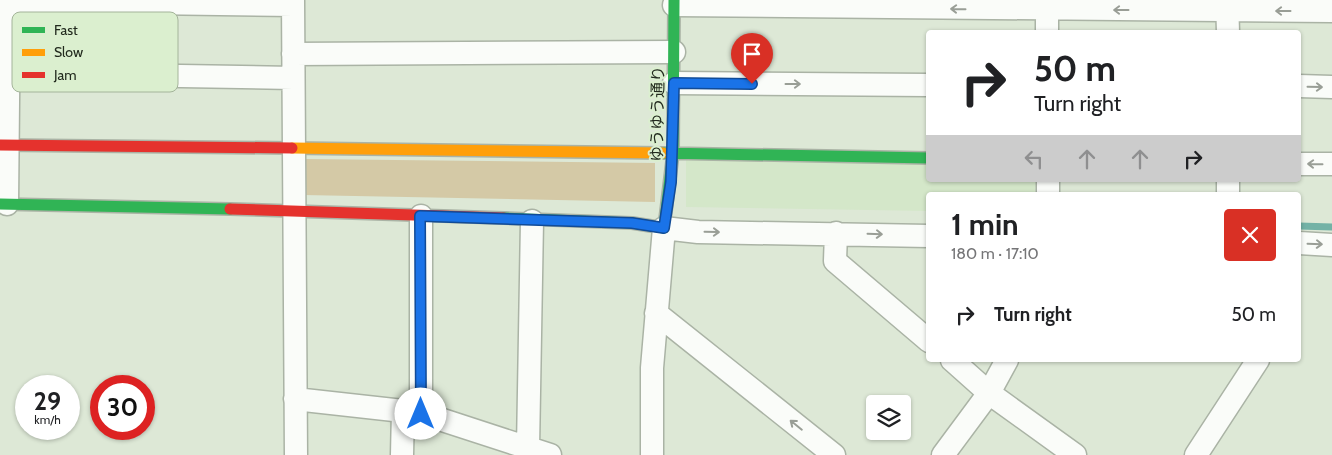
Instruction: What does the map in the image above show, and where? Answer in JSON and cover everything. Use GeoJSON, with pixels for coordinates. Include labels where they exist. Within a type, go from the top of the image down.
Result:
{"type":"FeatureCollection","features":[{"type":"Feature","properties":{"kind":"street"},"geometry":{"type":"LineString","coordinates":[[296,455],[293,210],[293,3],[6,1],[4,204],[293,210],[532,221],[632,223],[698,232],[926,236]]}},
{"type":"Feature","properties":{"kind":"street"},"geometry":{"type":"LineString","coordinates":[[674,3],[1047,5],[1228,14],[1332,11]]}},
{"type":"Feature","properties":{"kind":"street","name":"ゆうゆう通り"},"geometry":{"type":"LineString","coordinates":[[664,228],[673,153],[674,3]]}},
{"type":"Feature","properties":{"kind":"street"},"geometry":{"type":"LineString","coordinates":[[1047,5],[1047,30]]}},
{"type":"Feature","properties":{"kind":"street"},"geometry":{"type":"LineString","coordinates":[[293,54],[674,52]]}},
{"type":"Feature","properties":{"kind":"street"},"geometry":{"type":"LineString","coordinates":[[178,76],[293,78]]}},
{"type":"Feature","properties":{"kind":"street"},"geometry":{"type":"LineString","coordinates":[[674,83],[926,85]]}},
{"type":"Feature","properties":{"kind":"street"},"geometry":{"type":"LineString","coordinates":[[1301,86],[1332,87]]}},
{"type":"Feature","properties":{"kind":"street"},"geometry":{"type":"LineString","coordinates":[[4,145],[926,158]]}},
{"type":"Feature","properties":{"kind":"street"},"geometry":{"type":"LineString","coordinates":[[1301,164],[1332,164]]}},
{"type":"Feature","properties":{"kind":"street"},"geometry":{"type":"LineString","coordinates":[[402,455],[412,412],[420,216]]}},
{"type":"Feature","properties":{"kind":"street"},"geometry":{"type":"LineString","coordinates":[[528,448],[532,221]]}},
{"type":"Feature","properties":{"kind":"street"},"geometry":{"type":"LineString","coordinates":[[652,455],[652,368],[664,228]]}},
{"type":"Feature","properties":{"kind":"street"},"geometry":{"type":"LineString","coordinates":[[836,233],[834,261],[926,338]]}},
{"type":"Feature","properties":{"kind":"street"},"geometry":{"type":"LineString","coordinates":[[1301,243],[1332,244]]}},
{"type":"Feature","properties":{"kind":"street"},"geometry":{"type":"LineString","coordinates":[[656,313],[834,455]]}},
{"type":"Feature","properties":{"kind":"street"},"geometry":{"type":"LineString","coordinates":[[954,362],[989,393],[1075,455]]}},
{"type":"Feature","properties":{"kind":"street"},"geometry":{"type":"LineString","coordinates":[[943,455],[989,393],[1006,362]]}},
{"type":"Feature","properties":{"kind":"street"},"geometry":{"type":"LineString","coordinates":[[1196,455],[1257,362]]}},
{"type":"Feature","properties":{"kind":"street"},"geometry":{"type":"LineString","coordinates":[[295,399],[412,412],[501,447],[528,448],[550,455]]}},
{"type":"Feature","properties":{"kind":"shaded area"},"geometry":{"type":"Polygon","coordinates":[[[303,159],[655,163],[655,202],[303,195],[303,159]]]}},
{"type":"Feature","properties":{"kind":"shaded area"},"geometry":{"type":"Polygon","coordinates":[[[686,159],[926,163],[926,182],[1036,182],[1035,192],[926,192],[926,211],[686,207],[686,159]]]}},
{"type":"Feature","properties":{"kind":"waterway"},"geometry":{"type":"LineString","coordinates":[[1301,226],[1332,227]]}},
{"type":"Feature","properties":{"kind":"traffic: fast"},"geometry":{"type":"LineString","coordinates":[[504,218],[632,223],[664,228],[673,153],[674,0]]}},
{"type":"Feature","properties":{"kind":"traffic: fast"},"geometry":{"type":"LineString","coordinates":[[663,153],[926,158]]}},
{"type":"Feature","properties":{"kind":"traffic: fast"},"geometry":{"type":"LineString","coordinates":[[0,204],[230,209]]}},
{"type":"Feature","properties":{"kind":"traffic: slow"},"geometry":{"type":"LineString","coordinates":[[292,148],[663,153]]}},
{"type":"Feature","properties":{"kind":"traffic: jam"},"geometry":{"type":"LineString","coordinates":[[0,145],[292,148]]}},
{"type":"Feature","properties":{"kind":"traffic: jam"},"geometry":{"type":"LineString","coordinates":[[230,209],[504,218]]}},
{"type":"Feature","properties":{"kind":"route"},"geometry":{"type":"LineString","coordinates":[[421,414],[420,216],[632,223],[664,228],[671,182],[674,83],[752,84]]}}]}
